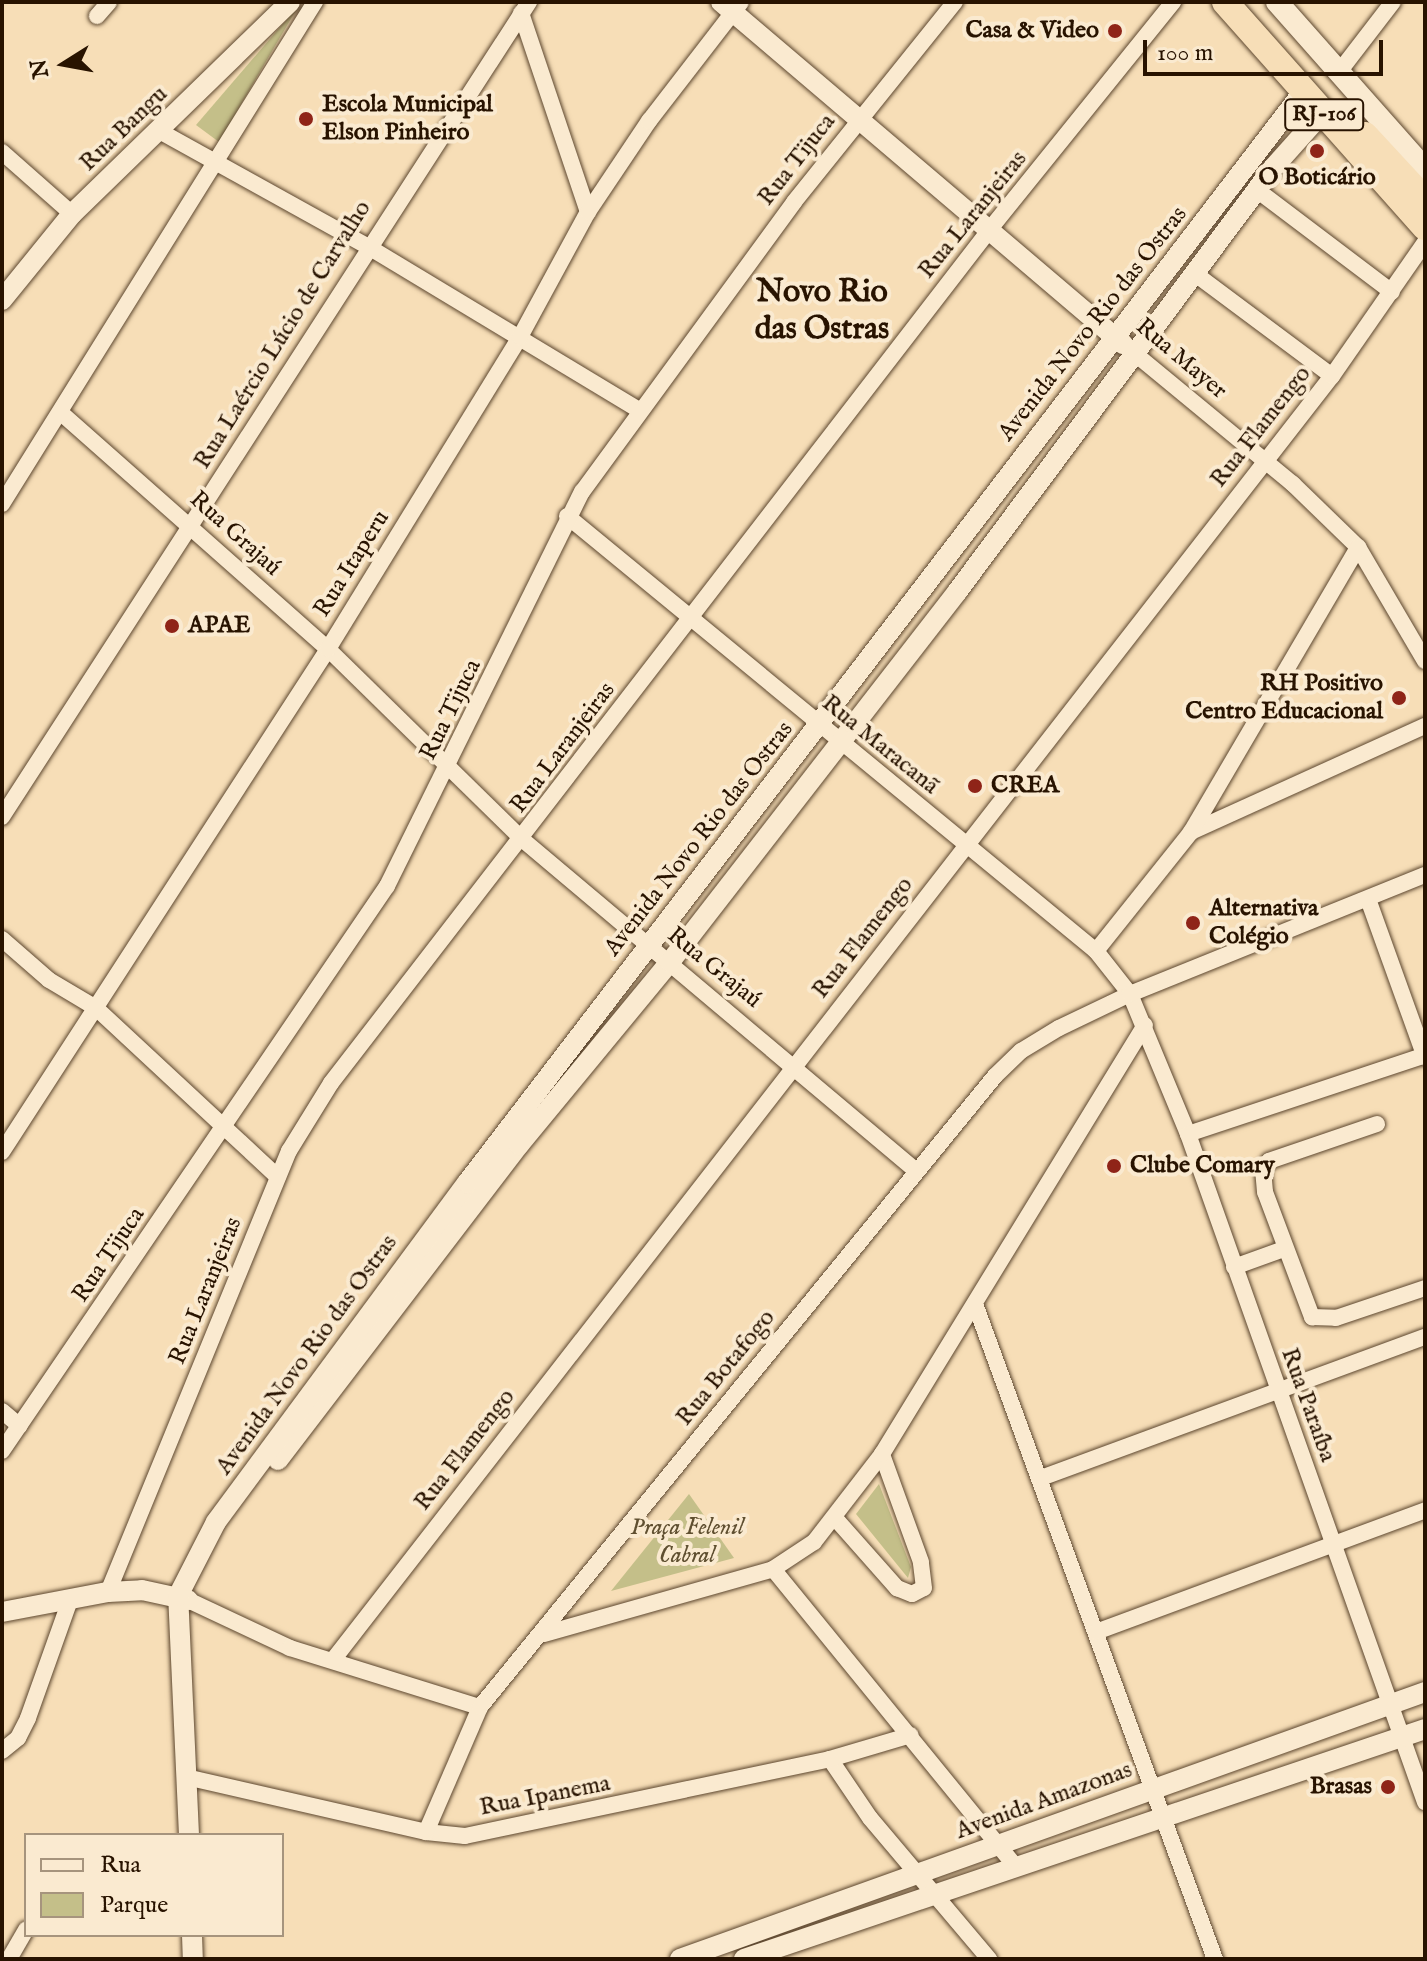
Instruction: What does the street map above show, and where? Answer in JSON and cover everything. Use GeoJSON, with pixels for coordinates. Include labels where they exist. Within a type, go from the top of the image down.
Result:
{"type":"FeatureCollection","features":[{"type":"Feature","properties":{"kind":"highway","name":"RJ-106"},"geometry":{"type":"LineString","coordinates":[[1225,2],[1425,227]]}},
{"type":"Feature","properties":{"kind":"highway","name":"RJ-106"},"geometry":{"type":"LineString","coordinates":[[1249,2],[1425,200]]}},
{"type":"Feature","properties":{"kind":"main road"},"geometry":{"type":"LineString","coordinates":[[1277,2],[1425,169]]}},
{"type":"Feature","properties":{"kind":"street"},"geometry":{"type":"LineString","coordinates":[[97,16],[109,2]]}},
{"type":"Feature","properties":{"kind":"street","name":"Rua Bangu"},"geometry":{"type":"LineString","coordinates":[[2,300],[72,214],[161,132],[290,2]]}},
{"type":"Feature","properties":{"kind":"street"},"geometry":{"type":"LineString","coordinates":[[2,504],[315,2]]}},
{"type":"Feature","properties":{"kind":"street","name":"Rua Tijuca"},"geometry":{"type":"LineString","coordinates":[[2,1451],[387,886],[524,618],[567,516],[640,411],[859,121],[955,2]]}},
{"type":"Feature","properties":{"kind":"street","name":"Rua Laranjeiras"},"geometry":{"type":"LineString","coordinates":[[108,1592],[278,1177],[331,1083],[523,840],[990,229],[1173,2]]}},
{"type":"Feature","properties":{"kind":"street"},"geometry":{"type":"LineString","coordinates":[[1339,72],[1393,2]]}},
{"type":"Feature","properties":{"kind":"street","name":"Rua Mayer"},"geometry":{"type":"LineString","coordinates":[[731,5],[859,121],[1264,462],[1358,547],[1425,661]]}},
{"type":"Feature","properties":{"kind":"street","name":"Rua Itaperu"},"geometry":{"type":"LineString","coordinates":[[2,1152],[328,649],[520,337],[588,212],[731,5]]}},
{"type":"Feature","properties":{"kind":"street"},"geometry":{"type":"LineString","coordinates":[[525,7],[588,212]]}},
{"type":"Feature","properties":{"kind":"street","name":"Rua Laércio Lúcio de Carvalho"},"geometry":{"type":"LineString","coordinates":[[2,817],[191,527],[367,246],[525,7]]}},
{"type":"Feature","properties":{"kind":"street","name":"Avenida Novo Rio das Ostras"},"geometry":{"type":"LineString","coordinates":[[189,1833],[181,1637],[185,1599],[216,1522],[650,946],[1303,92]]}},
{"type":"Feature","properties":{"kind":"street","name":"Avenida Novo Rio das Ostras"},"geometry":{"type":"LineString","coordinates":[[185,1599],[220,1536],[519,1145],[670,962],[1257,190],[1322,113]]}},
{"type":"Feature","properties":{"kind":"street"},"geometry":{"type":"LineString","coordinates":[[161,132],[215,166],[367,246],[640,411]]}},
{"type":"Feature","properties":{"kind":"street"},"geometry":{"type":"LineString","coordinates":[[2,152],[72,214]]}},
{"type":"Feature","properties":{"kind":"street"},"geometry":{"type":"LineString","coordinates":[[1257,190],[1392,292]]}},
{"type":"Feature","properties":{"kind":"street","name":"Rua Flamengo"},"geometry":{"type":"LineString","coordinates":[[333,1660],[1332,376],[1425,242]]}},
{"type":"Feature","properties":{"kind":"street"},"geometry":{"type":"LineString","coordinates":[[1194,273],[1332,376]]}},
{"type":"Feature","properties":{"kind":"street","name":"Rua Grajaú"},"geometry":{"type":"LineString","coordinates":[[60,412],[328,649],[523,840],[794,1064],[915,1170]]}},
{"type":"Feature","properties":{"kind":"street","name":"Rua Maracanã"},"geometry":{"type":"LineString","coordinates":[[567,516],[1096,951],[1130,994],[1145,1025]]}},
{"type":"Feature","properties":{"kind":"street"},"geometry":{"type":"LineString","coordinates":[[1096,951],[1191,832],[1358,547]]}},
{"type":"Feature","properties":{"kind":"street"},"geometry":{"type":"LineString","coordinates":[[1191,832],[1425,726]]}},
{"type":"Feature","properties":{"kind":"street","name":"Rua Botafogo"},"geometry":{"type":"LineString","coordinates":[[426,1832],[480,1707],[542,1635],[915,1170],[1021,1051],[1130,994],[1425,875]]}},
{"type":"Feature","properties":{"kind":"street"},"geometry":{"type":"LineString","coordinates":[[1188,1134],[1425,1056],[1368,899]]}},
{"type":"Feature","properties":{"kind":"street"},"geometry":{"type":"LineString","coordinates":[[2,939],[49,980],[96,1008],[226,1124],[278,1177]]}},
{"type":"Feature","properties":{"kind":"street"},"geometry":{"type":"LineString","coordinates":[[542,1635],[773,1569],[814,1542],[882,1454],[1145,1025]]}},
{"type":"Feature","properties":{"kind":"street","name":"Rua Paraíba"},"geometry":{"type":"LineString","coordinates":[[1145,1025],[1188,1134],[1425,1802]]}},
{"type":"Feature","properties":{"kind":"street"},"geometry":{"type":"LineString","coordinates":[[1377,1124],[1269,1161],[1263,1169],[1265,1192],[1303,1303],[1321,1320],[1425,1288]]}},
{"type":"Feature","properties":{"kind":"street"},"geometry":{"type":"LineString","coordinates":[[1234,1267],[1284,1249]]}},
{"type":"Feature","properties":{"kind":"street"},"geometry":{"type":"LineString","coordinates":[[975,1304],[1215,1959]]}},
{"type":"Feature","properties":{"kind":"street"},"geometry":{"type":"LineString","coordinates":[[1041,1478],[1425,1337]]}},
{"type":"Feature","properties":{"kind":"street"},"geometry":{"type":"LineString","coordinates":[[2,1411],[20,1426]]}},
{"type":"Feature","properties":{"kind":"street"},"geometry":{"type":"LineString","coordinates":[[835,1518],[897,1588],[912,1594],[924,1588],[921,1562],[882,1454]]}},
{"type":"Feature","properties":{"kind":"street"},"geometry":{"type":"LineString","coordinates":[[1096,1632],[1425,1510]]}},
{"type":"Feature","properties":{"kind":"street"},"geometry":{"type":"LineString","coordinates":[[773,1569],[1016,1867]]}},
{"type":"Feature","properties":{"kind":"street"},"geometry":{"type":"LineString","coordinates":[[2,1612],[69,1603],[108,1592],[185,1599],[243,1630],[480,1707]]}},
{"type":"Feature","properties":{"kind":"street"},"geometry":{"type":"LineString","coordinates":[[2,1751],[18,1738],[28,1718],[69,1603]]}},
{"type":"Feature","properties":{"kind":"street","name":"Avenida Amazonas"},"geometry":{"type":"LineString","coordinates":[[680,1959],[1425,1692]]}},
{"type":"Feature","properties":{"kind":"street"},"geometry":{"type":"LineString","coordinates":[[744,1959],[770,1955],[1016,1867],[1425,1729]]}},
{"type":"Feature","properties":{"kind":"street","name":"Rua Ipanema"},"geometry":{"type":"LineString","coordinates":[[186,1777],[426,1832],[465,1836],[544,1823],[830,1759],[911,1735]]}},
{"type":"Feature","properties":{"kind":"street"},"geometry":{"type":"LineString","coordinates":[[830,1759],[915,1874],[989,1959]]}},
{"type":"Feature","properties":{"kind":"street"},"geometry":{"type":"LineString","coordinates":[[9,1959],[24,1933]]}},
{"type":"Feature","properties":{"kind":"street"},"geometry":{"type":"LineString","coordinates":[[753,1933],[770,1955]]}},
{"type":"Feature","properties":{"kind":"street"},"geometry":{"type":"LineString","coordinates":[[192,1937],[193,1959]]}},
{"type":"Feature","properties":{"kind":"green space"},"geometry":{"type":"Polygon","coordinates":[[[299,5],[219,142],[196,125],[299,5]]]}},
{"type":"Feature","properties":{"kind":"green space"},"geometry":{"type":"Polygon","coordinates":[[[879,1484],[911,1567],[908,1578],[856,1514],[879,1484]]]}},
{"type":"Feature","properties":{"kind":"green space","name":"Praça Felenil Cabral"},"geometry":{"type":"Polygon","coordinates":[[[689,1494],[734,1558],[611,1591],[689,1494]]]}},
{"type":"Feature","properties":{"kind":"place","name":"Casa & Video"},"geometry":{"type":"Point","coordinates":[1115,31]}},
{"type":"Feature","properties":{"kind":"place","name":"Escola Municipal Elson Pinheiro"},"geometry":{"type":"Point","coordinates":[306,119]}},
{"type":"Feature","properties":{"kind":"place","name":"O Boticário"},"geometry":{"type":"Point","coordinates":[1317,151]}},
{"type":"Feature","properties":{"kind":"place","name":"APAE"},"geometry":{"type":"Point","coordinates":[172,626]}},
{"type":"Feature","properties":{"kind":"place","name":"RH Positivo Centro Educacional"},"geometry":{"type":"Point","coordinates":[1399,698]}},
{"type":"Feature","properties":{"kind":"place","name":"CREA"},"geometry":{"type":"Point","coordinates":[975,786]}},
{"type":"Feature","properties":{"kind":"place","name":"Alternativa Colégio"},"geometry":{"type":"Point","coordinates":[1193,923]}},
{"type":"Feature","properties":{"kind":"place","name":"Clube Comary"},"geometry":{"type":"Point","coordinates":[1114,1166]}},
{"type":"Feature","properties":{"kind":"place","name":"Brasas"},"geometry":{"type":"Point","coordinates":[1388,1787]}},
{"type":"Feature","properties":{"kind":"district","name":"Novo Rio das Ostras"},"geometry":{"type":"Point","coordinates":[822,312]}}]}
